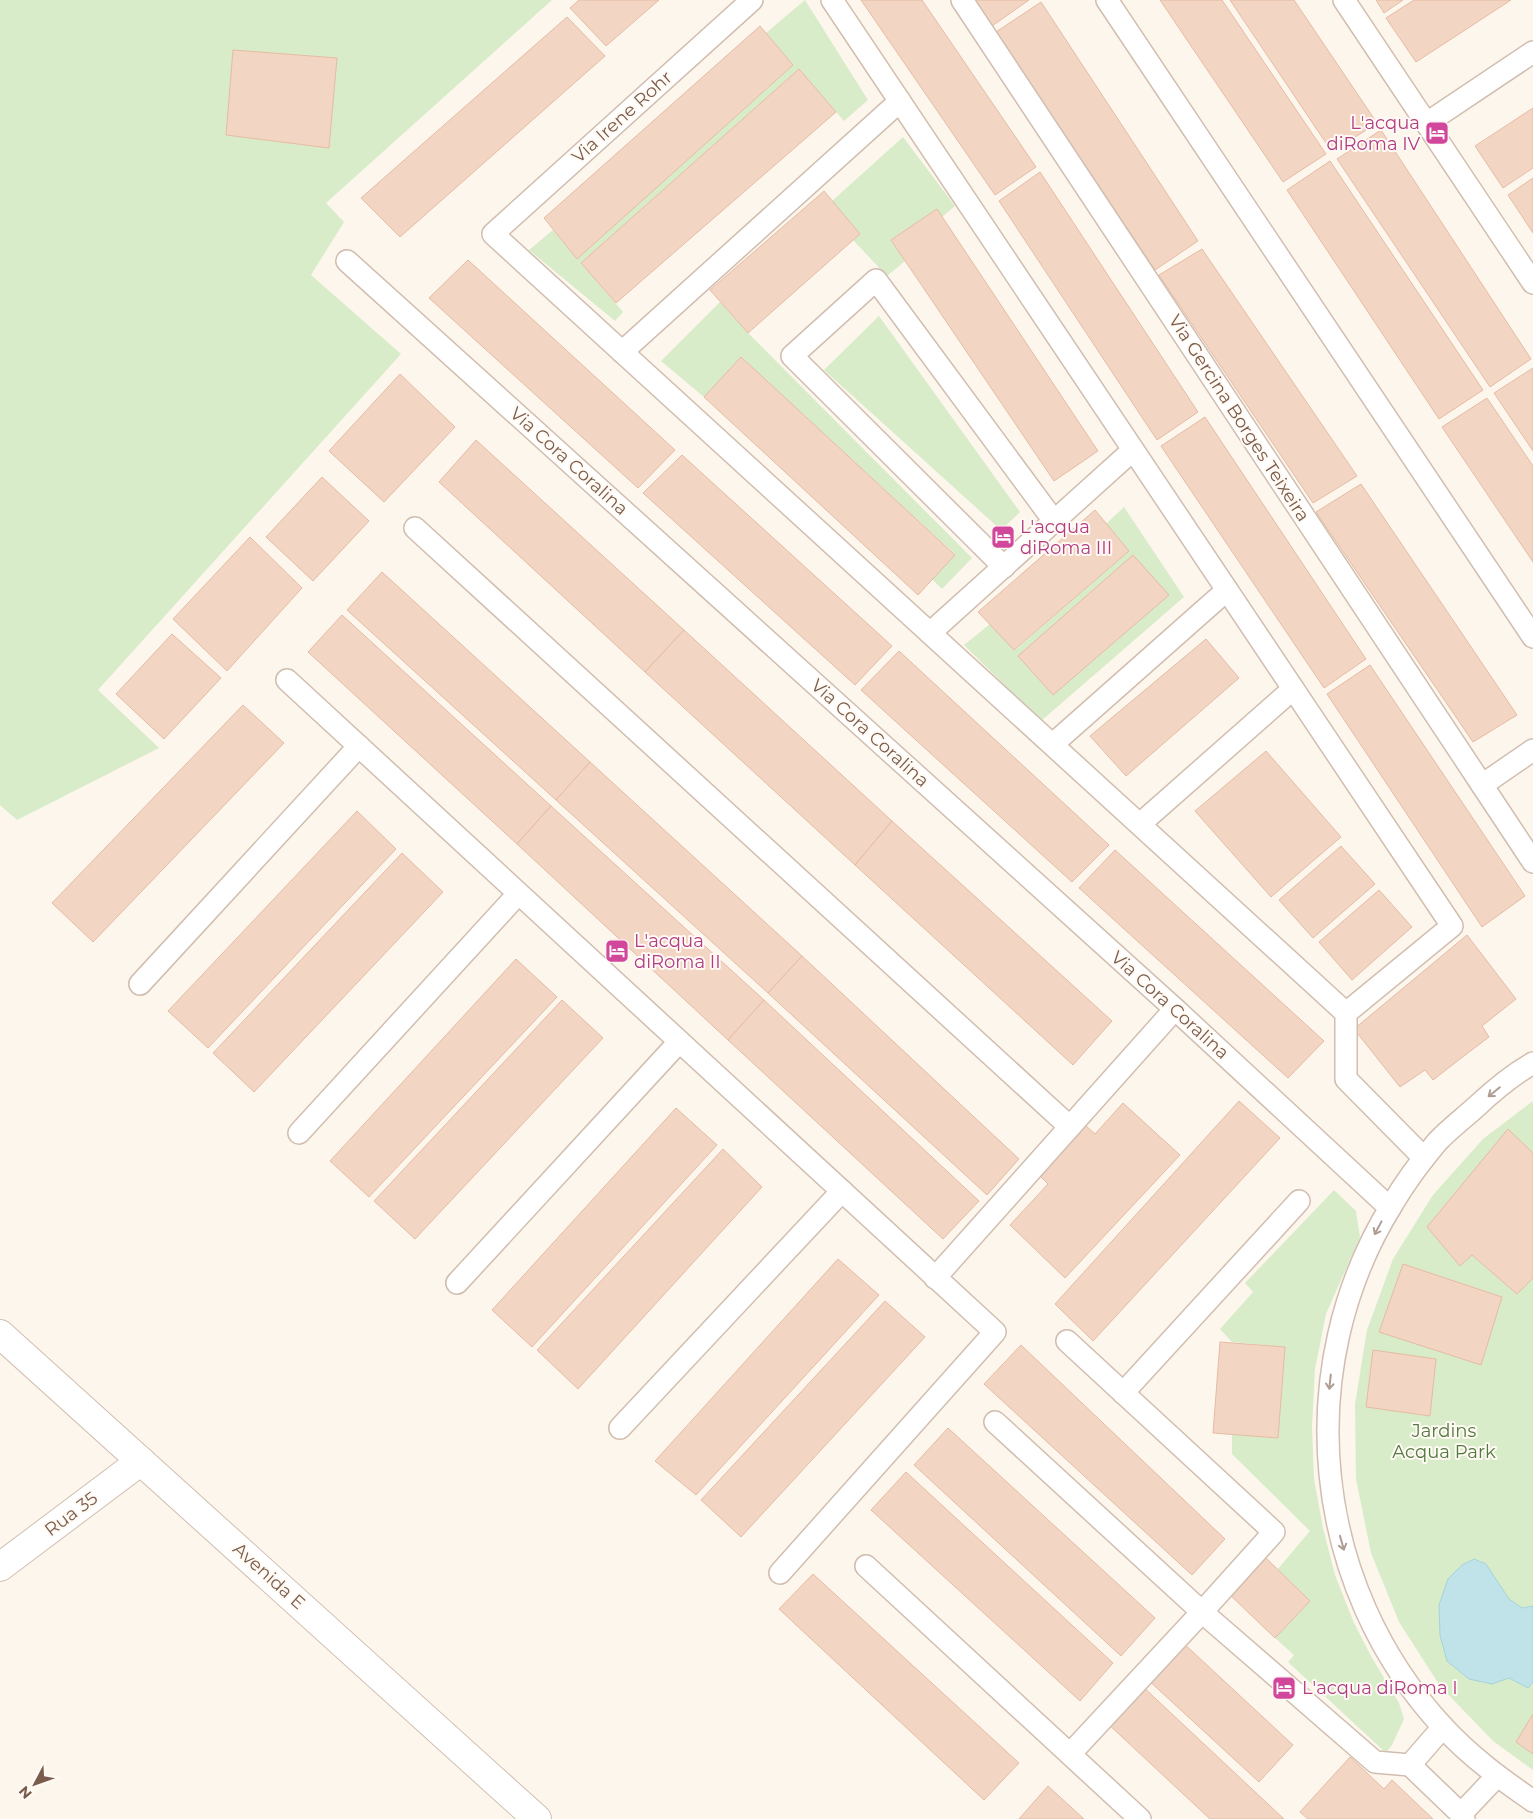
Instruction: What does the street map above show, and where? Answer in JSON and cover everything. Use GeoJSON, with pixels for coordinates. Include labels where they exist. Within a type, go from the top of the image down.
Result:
{"type":"FeatureCollection","features":[{"type":"Feature","properties":{"kind":"street","name":"Avenida E"},"geometry":{"type":"LineString","coordinates":[[0,1334],[537,1819]]}},
{"type":"Feature","properties":{"kind":"street","name":"Rua 35"},"geometry":{"type":"LineString","coordinates":[[0,1567],[141,1461]]}},
{"type":"Feature","properties":{"kind":"lane","name":"Via Irene Rohr"},"geometry":{"type":"LineString","coordinates":[[622,352],[493,234],[752,0]]}},
{"type":"Feature","properties":{"kind":"lane"},"geometry":{"type":"LineString","coordinates":[[832,0],[1452,926],[1346,1013]]}},
{"type":"Feature","properties":{"kind":"lane","name":"Via Gercina Borges Teixeira"},"geometry":{"type":"LineString","coordinates":[[962,0],[1533,862]]}},
{"type":"Feature","properties":{"kind":"lane"},"geometry":{"type":"LineString","coordinates":[[1107,0],[1533,637]]}},
{"type":"Feature","properties":{"kind":"lane"},"geometry":{"type":"LineString","coordinates":[[1344,0],[1533,283]]}},
{"type":"Feature","properties":{"kind":"lane"},"geometry":{"type":"LineString","coordinates":[[1427,123],[1533,52]]}},
{"type":"Feature","properties":{"kind":"lane"},"geometry":{"type":"LineString","coordinates":[[900,101],[622,352],[1346,1013],[1346,1079],[1424,1158]]}},
{"type":"Feature","properties":{"kind":"lane","name":"Via Cora Coralina"},"geometry":{"type":"LineString","coordinates":[[347,260],[1175,1009],[1390,1208]]}},
{"type":"Feature","properties":{"kind":"lane"},"geometry":{"type":"LineString","coordinates":[[1004,567],[792,356],[876,280],[1054,521]]}},
{"type":"Feature","properties":{"kind":"lane"},"geometry":{"type":"LineString","coordinates":[[930,633],[1133,450]]}},
{"type":"Feature","properties":{"kind":"lane"},"geometry":{"type":"LineString","coordinates":[[415,528],[1070,1126]]}},
{"type":"Feature","properties":{"kind":"lane"},"geometry":{"type":"LineString","coordinates":[[1053,744],[1227,590]]}},
{"type":"Feature","properties":{"kind":"lane"},"geometry":{"type":"LineString","coordinates":[[288,680],[995,1332],[780,1574]]}},
{"type":"Feature","properties":{"kind":"lane"},"geometry":{"type":"LineString","coordinates":[[1140,824],[1293,688]]}},
{"type":"Feature","properties":{"kind":"lane"},"geometry":{"type":"LineString","coordinates":[[140,984],[359,746]]}},
{"type":"Feature","properties":{"kind":"lane"},"geometry":{"type":"LineString","coordinates":[[1482,785],[1533,750]]}},
{"type":"Feature","properties":{"kind":"lane"},"geometry":{"type":"LineString","coordinates":[[299,1133],[518,894]]}},
{"type":"Feature","properties":{"kind":"lane"},"geometry":{"type":"LineString","coordinates":[[935,1278],[1175,1009]]}},
{"type":"Feature","properties":{"kind":"lane"},"geometry":{"type":"LineString","coordinates":[[457,1283],[679,1042]]}},
{"type":"Feature","properties":{"kind":"lane"},"geometry":{"type":"LineString","coordinates":[[1533,1063],[1490,1094],[1439,1140],[1406,1182],[1377,1228],[1356,1276],[1339,1328],[1329,1390],[1327,1434],[1330,1488],[1341,1540],[1358,1591],[1381,1640],[1409,1686],[1443,1727],[1468,1752],[1497,1776],[1533,1801]]}},
{"type":"Feature","properties":{"kind":"lane"},"geometry":{"type":"LineString","coordinates":[[620,1428],[842,1192]]}},
{"type":"Feature","properties":{"kind":"lane"},"geometry":{"type":"LineString","coordinates":[[1123,1393],[1299,1201]]}},
{"type":"Feature","properties":{"kind":"lane"},"geometry":{"type":"LineString","coordinates":[[1067,1340],[1274,1532],[1070,1754]]}},
{"type":"Feature","properties":{"kind":"lane"},"geometry":{"type":"LineString","coordinates":[[994,1422],[1202,1612],[1375,1762],[1410,1765],[1462,1816],[1497,1776]]}},
{"type":"Feature","properties":{"kind":"lane"},"geometry":{"type":"LineString","coordinates":[[866,1566],[1140,1819]]}},
{"type":"Feature","properties":{"kind":"lane"},"geometry":{"type":"LineString","coordinates":[[1410,1765],[1443,1727]]}},
{"type":"Feature","properties":{"kind":"green space"},"geometry":{"type":"Polygon","coordinates":[[[0,0],[552,0],[326,203],[344,222],[311,275],[401,354],[98,690],[159,748],[17,820],[0,805],[0,0]]]}},
{"type":"Feature","properties":{"kind":"green space"},"geometry":{"type":"Polygon","coordinates":[[[805,0],[868,100],[844,121],[799,69],[581,263],[623,312],[615,321],[529,250],[553,230],[577,258],[793,65],[766,33],[805,0]]]}},
{"type":"Feature","properties":{"kind":"green space"},"geometry":{"type":"Polygon","coordinates":[[[903,137],[955,206],[942,217],[937,209],[891,240],[905,261],[887,276],[853,240],[860,234],[832,201],[903,137]]]}},
{"type":"Feature","properties":{"kind":"green space"},"geometry":{"type":"Polygon","coordinates":[[[720,302],[748,333],[972,558],[942,589],[932,579],[955,554],[741,358],[704,397],[661,361],[720,302]]]}},
{"type":"Feature","properties":{"kind":"green space"},"geometry":{"type":"Polygon","coordinates":[[[879,316],[1020,512],[1001,530],[824,370],[879,316]]]}},
{"type":"Feature","properties":{"kind":"green space"},"geometry":{"type":"Polygon","coordinates":[[[1124,507],[1184,597],[1041,721],[964,645],[990,624],[1015,650],[1129,551],[1106,524],[1124,507]]]}},
{"type":"Feature","properties":{"kind":"green space","name":"Jardins Acqua Park"},"geometry":{"type":"Polygon","coordinates":[[[1533,1101],[1533,1770],[1493,1741],[1440,1686],[1399,1622],[1371,1553],[1356,1479],[1355,1404],[1367,1330],[1393,1259],[1433,1195],[1483,1139],[1533,1101]]]}},
{"type":"Feature","properties":{"kind":"green space"},"geometry":{"type":"Polygon","coordinates":[[[1334,1190],[1356,1211],[1360,1237],[1326,1314],[1315,1369],[1312,1427],[1314,1479],[1323,1528],[1335,1575],[1354,1623],[1399,1703],[1404,1719],[1392,1745],[1386,1753],[1288,1662],[1294,1655],[1275,1638],[1310,1601],[1277,1570],[1310,1531],[1232,1454],[1232,1434],[1284,1347],[1232,1342],[1220,1329],[1253,1292],[1245,1283],[1334,1190]]]}},
{"type":"Feature","properties":{"kind":"water"},"geometry":{"type":"Polygon","coordinates":[[[1474,1559],[1486,1564],[1509,1599],[1522,1608],[1533,1606],[1533,1682],[1528,1688],[1509,1678],[1492,1684],[1469,1679],[1447,1661],[1440,1635],[1439,1605],[1448,1579],[1462,1565],[1474,1559]]]}},
{"type":"Feature","properties":{"kind":"building"},"geometry":{"type":"Polygon","coordinates":[[[579,0],[659,0],[606,46],[570,8],[579,0]]]}},
{"type":"Feature","properties":{"kind":"building"},"geometry":{"type":"Polygon","coordinates":[[[861,0],[922,0],[1036,167],[995,195],[861,0]]]}},
{"type":"Feature","properties":{"kind":"building"},"geometry":{"type":"Polygon","coordinates":[[[975,0],[1029,0],[992,26],[975,0]]]}},
{"type":"Feature","properties":{"kind":"building"},"geometry":{"type":"Polygon","coordinates":[[[1160,0],[1222,0],[1326,154],[1283,182],[1160,0]]]}},
{"type":"Feature","properties":{"kind":"building"},"geometry":{"type":"Polygon","coordinates":[[[1230,0],[1294,0],[1377,123],[1332,152],[1230,0]]]}},
{"type":"Feature","properties":{"kind":"building"},"geometry":{"type":"Polygon","coordinates":[[[1376,0],[1403,0],[1384,13],[1376,0]]]}},
{"type":"Feature","properties":{"kind":"building"},"geometry":{"type":"Polygon","coordinates":[[[1414,0],[1511,0],[1416,62],[1386,18],[1414,0]]]}},
{"type":"Feature","properties":{"kind":"building"},"geometry":{"type":"Polygon","coordinates":[[[1041,2],[1198,241],[1155,270],[996,32],[1041,2]]]}},
{"type":"Feature","properties":{"kind":"building"},"geometry":{"type":"Polygon","coordinates":[[[567,17],[605,56],[400,237],[361,198],[567,17]]]}},
{"type":"Feature","properties":{"kind":"building"},"geometry":{"type":"Polygon","coordinates":[[[760,26],[793,65],[577,259],[544,218],[760,26]]]}},
{"type":"Feature","properties":{"kind":"building"},"geometry":{"type":"Polygon","coordinates":[[[233,50],[337,58],[329,148],[226,135],[233,50]]]}},
{"type":"Feature","properties":{"kind":"building"},"geometry":{"type":"Polygon","coordinates":[[[799,69],[836,112],[616,303],[581,263],[799,69]]]}},
{"type":"Feature","properties":{"kind":"building"},"geometry":{"type":"Polygon","coordinates":[[[1533,108],[1533,168],[1503,188],[1475,146],[1533,108]]]}},
{"type":"Feature","properties":{"kind":"building"},"geometry":{"type":"Polygon","coordinates":[[[1381,130],[1531,359],[1490,387],[1337,159],[1381,130]]]}},
{"type":"Feature","properties":{"kind":"building"},"geometry":{"type":"Polygon","coordinates":[[[1330,161],[1483,390],[1439,419],[1287,190],[1330,161]]]}},
{"type":"Feature","properties":{"kind":"building"},"geometry":{"type":"Polygon","coordinates":[[[1040,172],[1198,412],[1157,440],[999,201],[1040,172]]]}},
{"type":"Feature","properties":{"kind":"building"},"geometry":{"type":"Polygon","coordinates":[[[1533,178],[1533,233],[1508,195],[1533,178]]]}},
{"type":"Feature","properties":{"kind":"building"},"geometry":{"type":"Polygon","coordinates":[[[824,191],[860,234],[748,333],[710,290],[824,191]]]}},
{"type":"Feature","properties":{"kind":"building"},"geometry":{"type":"Polygon","coordinates":[[[937,209],[1098,451],[1054,481],[891,240],[937,209]]]}},
{"type":"Feature","properties":{"kind":"building"},"geometry":{"type":"Polygon","coordinates":[[[1202,249],[1357,476],[1313,503],[1159,275],[1202,249]]]}},
{"type":"Feature","properties":{"kind":"building"},"geometry":{"type":"Polygon","coordinates":[[[468,260],[675,450],[638,488],[429,298],[468,260]]]}},
{"type":"Feature","properties":{"kind":"building"},"geometry":{"type":"Polygon","coordinates":[[[741,357],[955,555],[918,595],[704,397],[741,357]]]}},
{"type":"Feature","properties":{"kind":"building"},"geometry":{"type":"Polygon","coordinates":[[[1533,368],[1533,451],[1494,393],[1533,368]]]}},
{"type":"Feature","properties":{"kind":"building"},"geometry":{"type":"Polygon","coordinates":[[[400,374],[455,427],[384,502],[329,451],[400,374]]]}},
{"type":"Feature","properties":{"kind":"building"},"geometry":{"type":"Polygon","coordinates":[[[1487,398],[1533,466],[1533,562],[1442,427],[1487,398]]]}},
{"type":"Feature","properties":{"kind":"building"},"geometry":{"type":"Polygon","coordinates":[[[1205,417],[1366,659],[1324,688],[1161,446],[1205,417]]]}},
{"type":"Feature","properties":{"kind":"building"},"geometry":{"type":"Polygon","coordinates":[[[476,440],[684,630],[645,672],[439,482],[476,440]]]}},
{"type":"Feature","properties":{"kind":"building"},"geometry":{"type":"Polygon","coordinates":[[[682,455],[892,646],[855,685],[643,493],[682,455]]]}},
{"type":"Feature","properties":{"kind":"building"},"geometry":{"type":"Polygon","coordinates":[[[322,477],[369,521],[313,581],[266,537],[322,477]]]}},
{"type":"Feature","properties":{"kind":"building"},"geometry":{"type":"Polygon","coordinates":[[[1361,484],[1517,715],[1473,742],[1316,512],[1361,484]]]}},
{"type":"Feature","properties":{"kind":"building"},"geometry":{"type":"Polygon","coordinates":[[[1095,510],[1129,551],[1014,650],[978,612],[1095,510]]]}},
{"type":"Feature","properties":{"kind":"building"},"geometry":{"type":"Polygon","coordinates":[[[250,537],[302,588],[227,671],[173,619],[250,537]]]}},
{"type":"Feature","properties":{"kind":"building"},"geometry":{"type":"Polygon","coordinates":[[[1133,555],[1169,595],[1053,695],[1018,656],[1133,555]]]}},
{"type":"Feature","properties":{"kind":"building"},"geometry":{"type":"Polygon","coordinates":[[[382,572],[590,762],[556,800],[347,610],[382,572]]]}},
{"type":"Feature","properties":{"kind":"building"},"geometry":{"type":"Polygon","coordinates":[[[342,615],[551,806],[517,844],[308,652],[342,615]]]}},
{"type":"Feature","properties":{"kind":"building"},"geometry":{"type":"Polygon","coordinates":[[[684,630],[892,821],[855,865],[645,672],[684,630]]]}},
{"type":"Feature","properties":{"kind":"building"},"geometry":{"type":"Polygon","coordinates":[[[172,634],[221,678],[164,739],[116,694],[172,634]]]}},
{"type":"Feature","properties":{"kind":"building"},"geometry":{"type":"Polygon","coordinates":[[[1206,639],[1239,678],[1126,776],[1090,736],[1206,639]]]}},
{"type":"Feature","properties":{"kind":"building"},"geometry":{"type":"Polygon","coordinates":[[[899,651],[1109,845],[1072,882],[861,690],[899,651]]]}},
{"type":"Feature","properties":{"kind":"building"},"geometry":{"type":"Polygon","coordinates":[[[1370,665],[1525,896],[1482,927],[1327,694],[1370,665]]]}},
{"type":"Feature","properties":{"kind":"building"},"geometry":{"type":"Polygon","coordinates":[[[243,705],[284,743],[93,942],[52,903],[243,705]]]}},
{"type":"Feature","properties":{"kind":"building"},"geometry":{"type":"Polygon","coordinates":[[[1266,751],[1341,837],[1271,897],[1195,811],[1266,751]]]}},
{"type":"Feature","properties":{"kind":"building"},"geometry":{"type":"Polygon","coordinates":[[[590,762],[802,956],[768,993],[556,800],[590,762]]]}},
{"type":"Feature","properties":{"kind":"building"},"geometry":{"type":"Polygon","coordinates":[[[551,806],[764,1000],[728,1040],[517,844],[551,806]]]}},
{"type":"Feature","properties":{"kind":"building"},"geometry":{"type":"Polygon","coordinates":[[[357,811],[396,849],[208,1048],[168,1011],[357,811]]]}},
{"type":"Feature","properties":{"kind":"building"},"geometry":{"type":"Polygon","coordinates":[[[892,821],[1112,1021],[1073,1065],[855,865],[892,821]]]}},
{"type":"Feature","properties":{"kind":"building"},"geometry":{"type":"Polygon","coordinates":[[[1341,846],[1375,884],[1313,938],[1279,900],[1341,846]]]}},
{"type":"Feature","properties":{"kind":"building"},"geometry":{"type":"Polygon","coordinates":[[[1115,850],[1324,1041],[1288,1078],[1079,888],[1115,850]]]}},
{"type":"Feature","properties":{"kind":"building"},"geometry":{"type":"Polygon","coordinates":[[[402,853],[443,892],[254,1092],[213,1053],[402,853]]]}},
{"type":"Feature","properties":{"kind":"building"},"geometry":{"type":"Polygon","coordinates":[[[1379,890],[1412,927],[1352,980],[1319,942],[1379,890]]]}},
{"type":"Feature","properties":{"kind":"building"},"geometry":{"type":"Polygon","coordinates":[[[1467,935],[1516,999],[1482,1026],[1489,1037],[1433,1080],[1425,1070],[1400,1087],[1354,1029],[1467,935]]]}},
{"type":"Feature","properties":{"kind":"building"},"geometry":{"type":"Polygon","coordinates":[[[802,956],[1019,1159],[987,1195],[768,993],[802,956]]]}},
{"type":"Feature","properties":{"kind":"building"},"geometry":{"type":"Polygon","coordinates":[[[516,959],[557,997],[369,1197],[330,1161],[516,959]]]}},
{"type":"Feature","properties":{"kind":"building"},"geometry":{"type":"Polygon","coordinates":[[[562,1000],[603,1038],[415,1239],[374,1201],[562,1000]]]}},
{"type":"Feature","properties":{"kind":"building"},"geometry":{"type":"Polygon","coordinates":[[[764,1000],[979,1201],[943,1239],[728,1040],[764,1000]]]}},
{"type":"Feature","properties":{"kind":"building"},"geometry":{"type":"Polygon","coordinates":[[[1239,1101],[1280,1138],[1093,1341],[1055,1304],[1239,1101]]]}},
{"type":"Feature","properties":{"kind":"building"},"geometry":{"type":"Polygon","coordinates":[[[1123,1103],[1180,1155],[1065,1278],[1010,1225],[1048,1184],[1039,1175],[1085,1125],[1095,1134],[1123,1103]]]}},
{"type":"Feature","properties":{"kind":"building"},"geometry":{"type":"Polygon","coordinates":[[[676,1108],[717,1145],[532,1347],[492,1310],[676,1108]]]}},
{"type":"Feature","properties":{"kind":"building"},"geometry":{"type":"Polygon","coordinates":[[[1508,1129],[1533,1153],[1533,1278],[1517,1294],[1472,1255],[1460,1266],[1427,1227],[1508,1129]]]}},
{"type":"Feature","properties":{"kind":"building"},"geometry":{"type":"Polygon","coordinates":[[[723,1149],[762,1187],[578,1389],[537,1350],[723,1149]]]}},
{"type":"Feature","properties":{"kind":"building"},"geometry":{"type":"Polygon","coordinates":[[[838,1259],[879,1295],[696,1495],[655,1461],[838,1259]]]}},
{"type":"Feature","properties":{"kind":"building"},"geometry":{"type":"Polygon","coordinates":[[[1403,1264],[1502,1297],[1481,1365],[1379,1332],[1403,1264]]]}},
{"type":"Feature","properties":{"kind":"building"},"geometry":{"type":"Polygon","coordinates":[[[885,1301],[925,1337],[741,1537],[701,1500],[885,1301]]]}},
{"type":"Feature","properties":{"kind":"building"},"geometry":{"type":"Polygon","coordinates":[[[1220,1342],[1285,1347],[1278,1438],[1213,1433],[1220,1342]]]}},
{"type":"Feature","properties":{"kind":"building"},"geometry":{"type":"Polygon","coordinates":[[[1021,1345],[1225,1539],[1192,1575],[984,1384],[1021,1345]]]}},
{"type":"Feature","properties":{"kind":"building"},"geometry":{"type":"Polygon","coordinates":[[[1373,1350],[1436,1359],[1430,1416],[1366,1407],[1373,1350]]]}},
{"type":"Feature","properties":{"kind":"building"},"geometry":{"type":"Polygon","coordinates":[[[948,1428],[1155,1618],[1121,1656],[914,1465],[948,1428]]]}},
{"type":"Feature","properties":{"kind":"building"},"geometry":{"type":"Polygon","coordinates":[[[906,1472],[1113,1663],[1080,1701],[871,1510],[906,1472]]]}},
{"type":"Feature","properties":{"kind":"building"},"geometry":{"type":"Polygon","coordinates":[[[1264,1556],[1310,1601],[1275,1638],[1229,1594],[1264,1556]]]}},
{"type":"Feature","properties":{"kind":"building"},"geometry":{"type":"Polygon","coordinates":[[[813,1574],[1019,1763],[984,1800],[779,1609],[813,1574]]]}},
{"type":"Feature","properties":{"kind":"building"},"geometry":{"type":"Polygon","coordinates":[[[1180,1640],[1293,1745],[1259,1782],[1146,1678],[1180,1640]]]}},
{"type":"Feature","properties":{"kind":"building"},"geometry":{"type":"Polygon","coordinates":[[[1140,1684],[1284,1819],[1210,1819],[1106,1722],[1140,1684]]]}},
{"type":"Feature","properties":{"kind":"building"},"geometry":{"type":"Polygon","coordinates":[[[1533,1714],[1533,1754],[1516,1742],[1533,1714]]]}},
{"type":"Feature","properties":{"kind":"building"},"geometry":{"type":"Polygon","coordinates":[[[1350,1757],[1384,1789],[1392,1780],[1433,1819],[1308,1819],[1300,1812],[1350,1757]]]}},
{"type":"Feature","properties":{"kind":"building"},"geometry":{"type":"Polygon","coordinates":[[[1048,1786],[1084,1819],[1019,1819],[1048,1786]]]}},
{"type":"Feature","properties":{"kind":"place","name":"L'acqua diRoma IV"},"geometry":{"type":"Point","coordinates":[1437,133]}},
{"type":"Feature","properties":{"kind":"place","name":"L'acqua diRoma III"},"geometry":{"type":"Point","coordinates":[1003,537]}},
{"type":"Feature","properties":{"kind":"place","name":"L'acqua diRoma II"},"geometry":{"type":"Point","coordinates":[617,951]}},
{"type":"Feature","properties":{"kind":"place","name":"L'acqua diRoma I"},"geometry":{"type":"Point","coordinates":[1284,1688]}}]}
